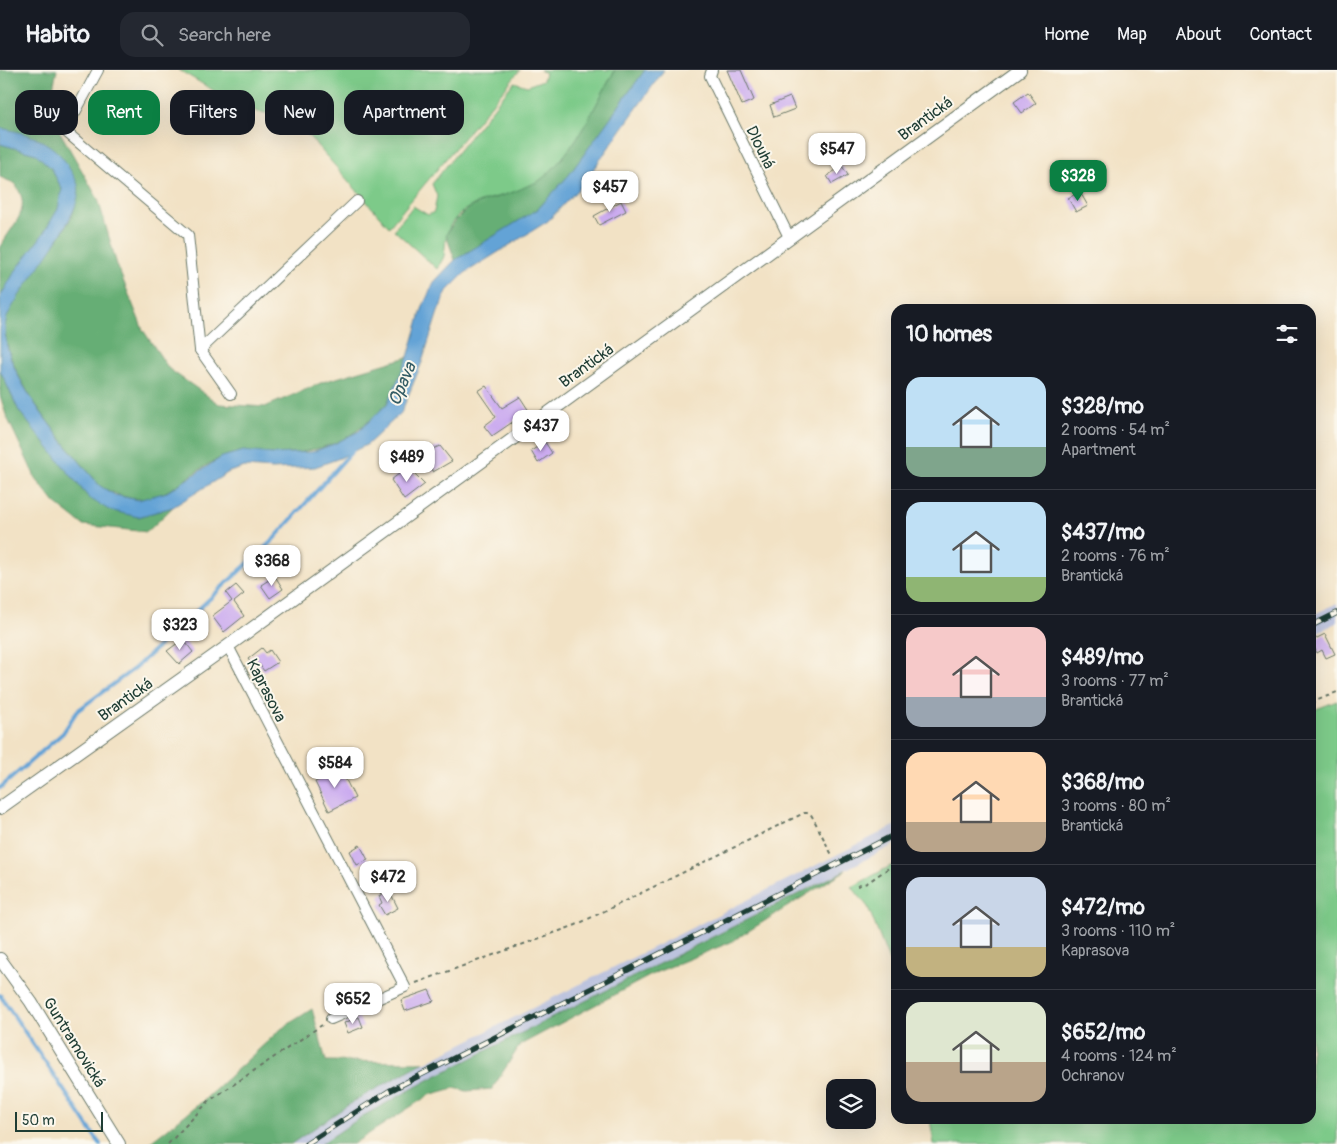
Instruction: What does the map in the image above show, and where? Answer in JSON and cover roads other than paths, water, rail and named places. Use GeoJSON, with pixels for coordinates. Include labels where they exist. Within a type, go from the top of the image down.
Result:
{"type":"FeatureCollection","features":[{"type":"Feature","properties":{"kind":"street"},"geometry":{"type":"LineString","coordinates":[[98,70],[65,131],[188,235],[200,350],[231,394]]}},
{"type":"Feature","properties":{"kind":"street","name":"Dlouhá"},"geometry":{"type":"LineString","coordinates":[[712,70],[710,76],[789,236]]}},
{"type":"Feature","properties":{"kind":"street","name":"Brantická"},"geometry":{"type":"LineString","coordinates":[[0,808],[228,646],[789,236],[1020,70]]}},
{"type":"Feature","properties":{"kind":"street"},"geometry":{"type":"LineString","coordinates":[[200,350],[356,201]]}},
{"type":"Feature","properties":{"kind":"street","name":"Kaprasova"},"geometry":{"type":"LineString","coordinates":[[228,646],[405,987],[331,1019]]}},
{"type":"Feature","properties":{"kind":"street","name":"Guntramovická"},"geometry":{"type":"LineString","coordinates":[[0,959],[31,1002],[119,1144]]}},
{"type":"Feature","properties":{"kind":"water","name":"Opava"},"geometry":{"type":"Polygon","coordinates":[[[645,70],[664,70],[582,185],[548,221],[465,273],[447,291],[438,312],[422,362],[401,413],[368,444],[340,458],[315,467],[273,469],[245,467],[229,472],[173,507],[138,517],[109,510],[89,498],[19,411],[0,370],[0,297],[14,273],[43,234],[58,209],[62,189],[51,168],[36,154],[0,144],[0,128],[15,132],[15,135],[31,136],[49,145],[63,159],[78,185],[78,197],[65,227],[7,317],[5,328],[8,348],[15,369],[26,390],[56,433],[100,486],[115,495],[138,500],[167,492],[222,457],[243,451],[273,454],[312,452],[334,444],[359,431],[387,404],[408,357],[423,306],[434,282],[455,260],[538,209],[569,175],[645,70]]]}},
{"type":"Feature","properties":{"kind":"waterway"},"geometry":{"type":"LineString","coordinates":[[0,788],[63,733],[77,711],[135,668],[273,540],[353,450]]}},
{"type":"Feature","properties":{"kind":"waterway"},"geometry":{"type":"LineString","coordinates":[[0,995],[100,1144]]}},
{"type":"Feature","properties":{"kind":"railway"},"geometry":{"type":"LineString","coordinates":[[1316,624],[1337,613]]}},
{"type":"Feature","properties":{"kind":"railway"},"geometry":{"type":"LineString","coordinates":[[306,1144],[389,1091],[891,837]]}}]}
